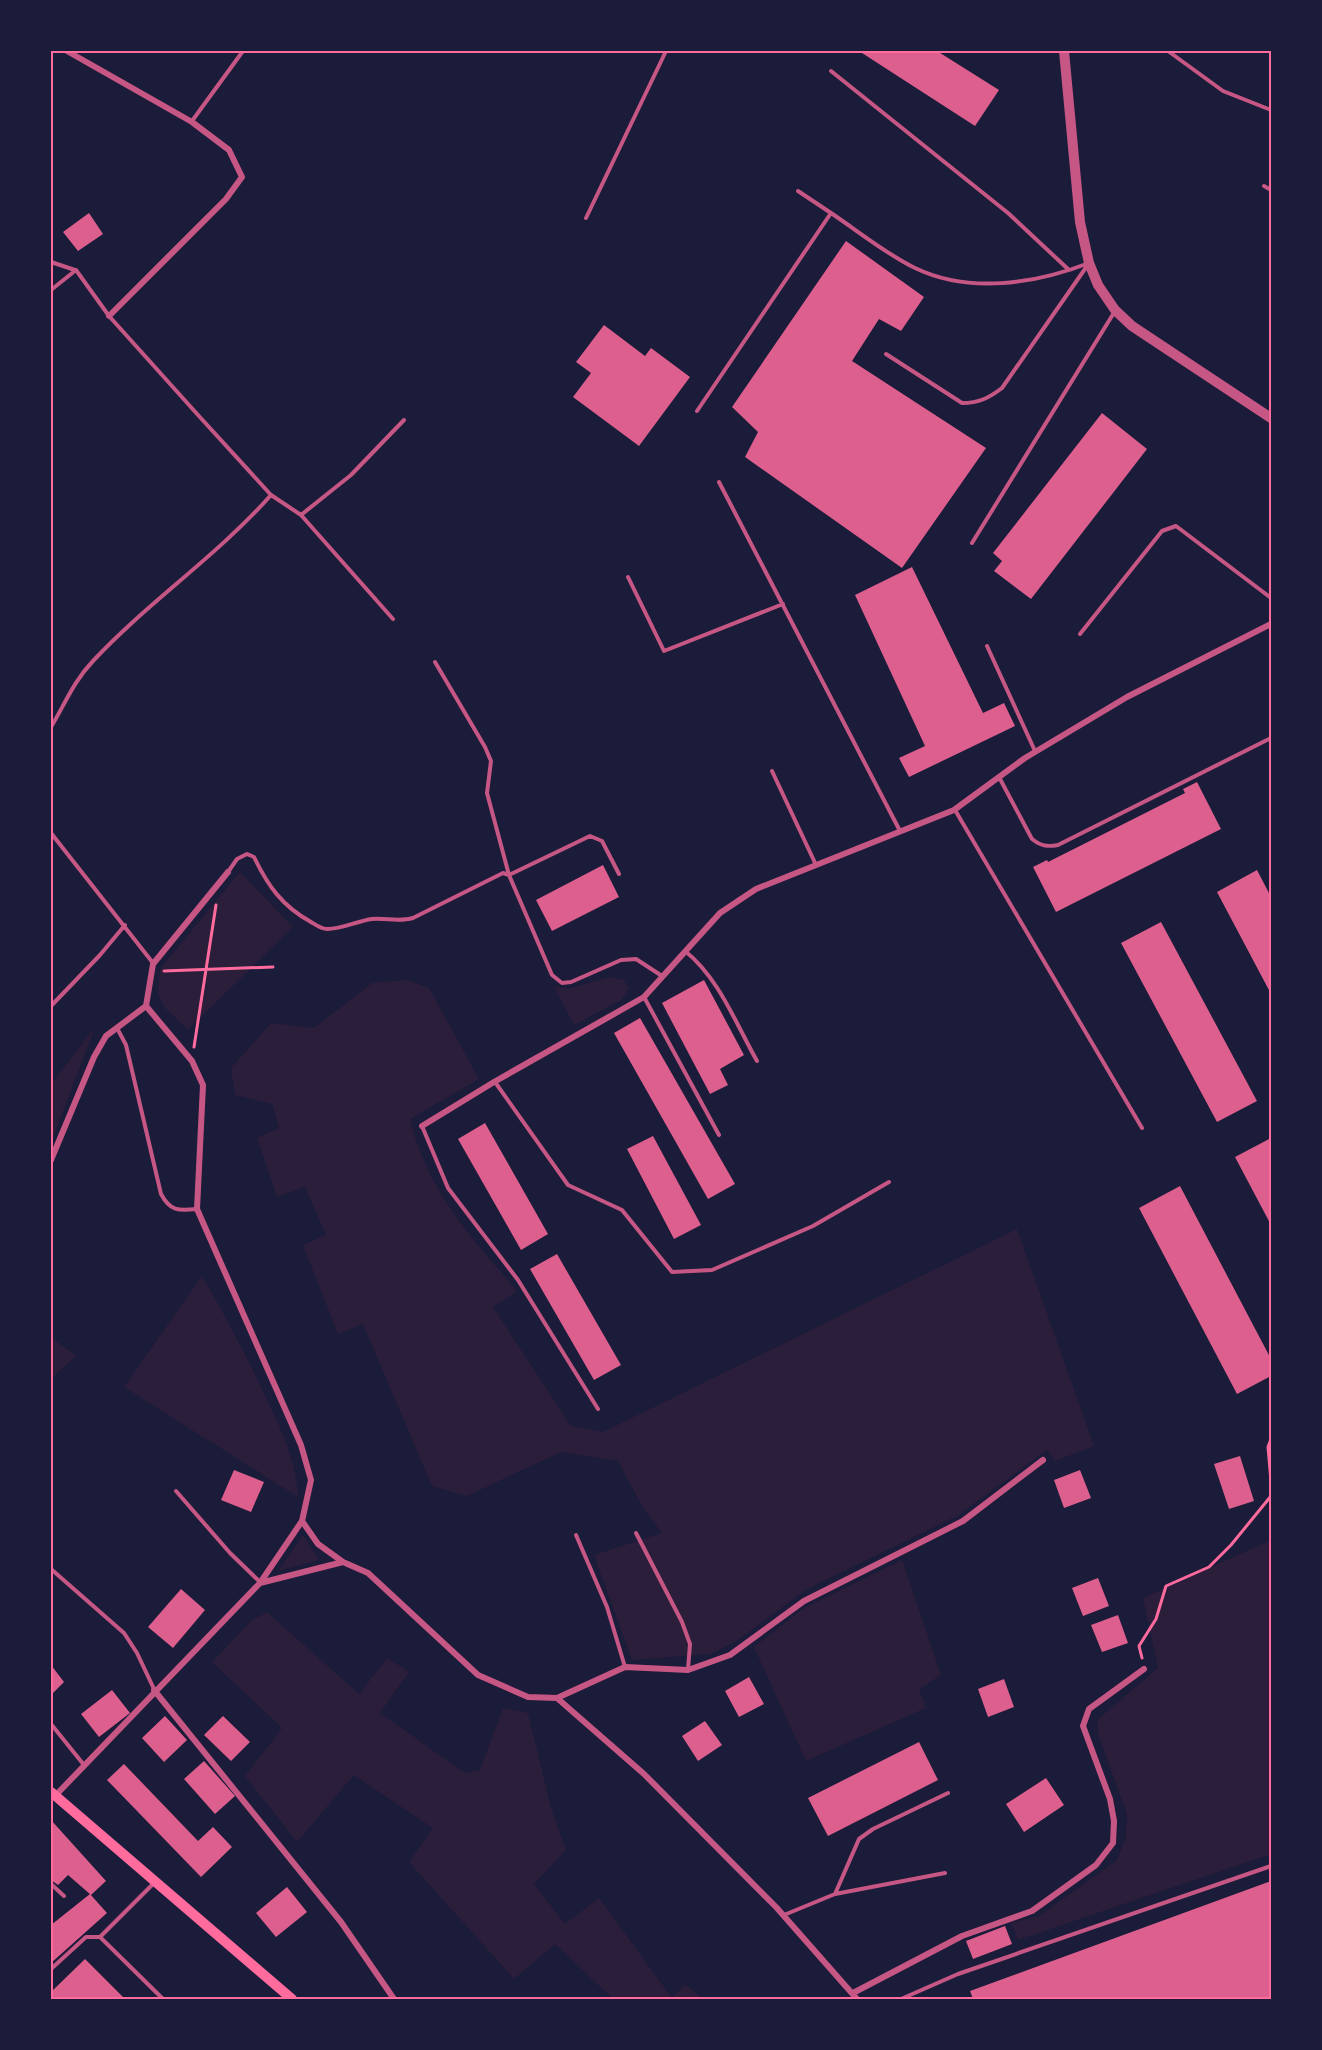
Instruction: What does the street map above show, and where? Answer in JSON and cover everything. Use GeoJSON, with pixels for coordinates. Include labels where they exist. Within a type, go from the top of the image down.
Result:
{"type":"FeatureCollection","features":[{"type":"Feature","properties":{"kind":"main road"},"geometry":{"type":"LineString","coordinates":[[53,1794],[286,1997]]}},
{"type":"Feature","properties":{"kind":"street"},"geometry":{"type":"LineString","coordinates":[[67,51],[192,122],[229,150],[242,177],[226,199],[109,316]]}},
{"type":"Feature","properties":{"kind":"street"},"geometry":{"type":"LineString","coordinates":[[1064,51],[1080,222],[1089,263],[1098,285],[1115,310],[1132,326],[1271,418]]}},
{"type":"Feature","properties":{"kind":"street"},"geometry":{"type":"LineString","coordinates":[[422,1126],[494,1082],[644,997],[720,913],[756,889],[954,810],[1036,752],[1127,698],[1271,624]]}},
{"type":"Feature","properties":{"kind":"street"},"geometry":{"type":"LineString","coordinates":[[51,1160],[94,1057],[106,1036],[146,1006],[153,967],[228,872]]}},
{"type":"Feature","properties":{"kind":"street"},"geometry":{"type":"LineString","coordinates":[[53,1794],[84,1765],[154,1690],[260,1583],[302,1521],[311,1480],[301,1446],[196,1209],[203,1085],[192,1060],[146,1006]]}},
{"type":"Feature","properties":{"kind":"street"},"geometry":{"type":"LineString","coordinates":[[302,1521],[318,1544],[343,1562],[368,1573],[478,1675],[528,1697],[556,1698],[625,1667],[688,1670],[730,1655],[804,1601],[963,1521],[1043,1460]]}},
{"type":"Feature","properties":{"kind":"street"},"geometry":{"type":"LineString","coordinates":[[260,1583],[343,1562]]}},
{"type":"Feature","properties":{"kind":"street"},"geometry":{"type":"LineString","coordinates":[[556,1698],[644,1774],[783,1915],[855,1996],[962,1936],[1032,1911],[1096,1865],[1113,1843],[1114,1821],[1110,1798],[1083,1726],[1089,1709],[1144,1669]]}},
{"type":"Feature","properties":{"kind":"street"},"geometry":{"type":"LineString","coordinates":[[154,1690],[341,1922],[394,1999]]}},
{"type":"Feature","properties":{"kind":"lane"},"geometry":{"type":"LineString","coordinates":[[192,122],[243,51]]}},
{"type":"Feature","properties":{"kind":"lane"},"geometry":{"type":"LineString","coordinates":[[586,218],[666,51]]}},
{"type":"Feature","properties":{"kind":"lane"},"geometry":{"type":"LineString","coordinates":[[1168,51],[1223,91],[1271,110]]}},
{"type":"Feature","properties":{"kind":"lane"},"geometry":{"type":"LineString","coordinates":[[831,71],[1008,213],[1070,270]]}},
{"type":"Feature","properties":{"kind":"lane"},"geometry":{"type":"LineString","coordinates":[[1264,186],[1271,190]]}},
{"type":"Feature","properties":{"kind":"lane"},"geometry":{"type":"LineString","coordinates":[[798,191],[915,268],[951,279],[993,284],[1054,276],[1089,263]]}},
{"type":"Feature","properties":{"kind":"lane"},"geometry":{"type":"LineString","coordinates":[[697,411],[831,213]]}},
{"type":"Feature","properties":{"kind":"lane"},"geometry":{"type":"LineString","coordinates":[[51,262],[76,270],[109,316],[271,495],[301,515],[393,619]]}},
{"type":"Feature","properties":{"kind":"lane"},"geometry":{"type":"LineString","coordinates":[[886,354],[962,403],[975,403],[991,397],[1002,388],[1089,263]]}},
{"type":"Feature","properties":{"kind":"lane"},"geometry":{"type":"LineString","coordinates":[[51,290],[76,270]]}},
{"type":"Feature","properties":{"kind":"lane"},"geometry":{"type":"LineString","coordinates":[[972,543],[1115,310]]}},
{"type":"Feature","properties":{"kind":"lane"},"geometry":{"type":"LineString","coordinates":[[301,515],[351,475],[404,420]]}},
{"type":"Feature","properties":{"kind":"lane"},"geometry":{"type":"LineString","coordinates":[[719,482],[901,832]]}},
{"type":"Feature","properties":{"kind":"lane"},"geometry":{"type":"LineString","coordinates":[[51,727],[64,700],[91,662],[156,600],[244,525],[271,495]]}},
{"type":"Feature","properties":{"kind":"lane"},"geometry":{"type":"LineString","coordinates":[[1080,634],[1162,531],[1176,526],[1271,598]]}},
{"type":"Feature","properties":{"kind":"lane"},"geometry":{"type":"LineString","coordinates":[[628,577],[664,651],[783,604]]}},
{"type":"Feature","properties":{"kind":"lane"},"geometry":{"type":"LineString","coordinates":[[987,646],[1036,752]]}},
{"type":"Feature","properties":{"kind":"lane"},"geometry":{"type":"LineString","coordinates":[[435,662],[488,754],[490,761],[487,793],[509,875],[552,975],[562,983],[571,982],[621,960],[636,959],[662,976]]}},
{"type":"Feature","properties":{"kind":"lane"},"geometry":{"type":"LineString","coordinates":[[999,777],[1032,839],[1048,846],[1058,845],[1271,738]]}},
{"type":"Feature","properties":{"kind":"lane"},"geometry":{"type":"LineString","coordinates":[[772,771],[816,865]]}},
{"type":"Feature","properties":{"kind":"lane"},"geometry":{"type":"LineString","coordinates":[[954,810],[1142,1128]]}},
{"type":"Feature","properties":{"kind":"lane"},"geometry":{"type":"LineString","coordinates":[[51,833],[125,925],[153,967]]}},
{"type":"Feature","properties":{"kind":"lane"},"geometry":{"type":"LineString","coordinates":[[228,872],[237,859],[247,854],[254,857],[266,880],[291,911],[323,929],[340,929],[357,921],[380,918],[398,922],[413,918],[496,875],[509,875],[590,836],[602,841],[619,874]]}},
{"type":"Feature","properties":{"kind":"lane"},"geometry":{"type":"LineString","coordinates":[[51,1006],[125,925]]}},
{"type":"Feature","properties":{"kind":"lane"},"geometry":{"type":"LineString","coordinates":[[685,951],[711,976],[757,1061]]}},
{"type":"Feature","properties":{"kind":"lane"},"geometry":{"type":"LineString","coordinates":[[644,997],[719,1136]]}},
{"type":"Feature","properties":{"kind":"lane"},"geometry":{"type":"LineString","coordinates":[[117,1028],[126,1044],[161,1194],[167,1206],[177,1211],[196,1209]]}},
{"type":"Feature","properties":{"kind":"lane"},"geometry":{"type":"LineString","coordinates":[[494,1082],[568,1185],[622,1210],[672,1272],[712,1270],[813,1226],[889,1182]]}},
{"type":"Feature","properties":{"kind":"lane"},"geometry":{"type":"LineString","coordinates":[[422,1126],[448,1188],[518,1280],[598,1408]]}},
{"type":"Feature","properties":{"kind":"lane"},"geometry":{"type":"LineString","coordinates":[[176,1491],[230,1553],[260,1583]]}},
{"type":"Feature","properties":{"kind":"lane"},"geometry":{"type":"LineString","coordinates":[[636,1533],[682,1622],[690,1644],[688,1670]]}},
{"type":"Feature","properties":{"kind":"lane"},"geometry":{"type":"LineString","coordinates":[[576,1534],[607,1607],[625,1667]]}},
{"type":"Feature","properties":{"kind":"lane"},"geometry":{"type":"LineString","coordinates":[[51,1569],[124,1633],[154,1690]]}},
{"type":"Feature","properties":{"kind":"lane"},"geometry":{"type":"LineString","coordinates":[[51,1724],[84,1765]]}},
{"type":"Feature","properties":{"kind":"lane"},"geometry":{"type":"LineString","coordinates":[[835,1894],[860,1839],[873,1829],[948,1793]]}},
{"type":"Feature","properties":{"kind":"lane"},"geometry":{"type":"LineString","coordinates":[[901,1999],[958,1974],[1271,1866]]}},
{"type":"Feature","properties":{"kind":"lane"},"geometry":{"type":"LineString","coordinates":[[783,1915],[835,1894],[945,1873]]}},
{"type":"Feature","properties":{"kind":"lane"},"geometry":{"type":"LineString","coordinates":[[99,1937],[155,1882]]}},
{"type":"Feature","properties":{"kind":"lane"},"geometry":{"type":"LineString","coordinates":[[51,1884],[64,1896]]}},
{"type":"Feature","properties":{"kind":"lane"},"geometry":{"type":"LineString","coordinates":[[51,1969],[86,1937],[99,1937],[163,1999]]}},
{"type":"Feature","properties":{"kind":"path"},"geometry":{"type":"LineString","coordinates":[[192,1060],[220,883]]}},
{"type":"Feature","properties":{"kind":"path"},"geometry":{"type":"LineString","coordinates":[[153,967],[206,969],[273,967]]}},
{"type":"Feature","properties":{"kind":"path"},"geometry":{"type":"LineString","coordinates":[[1271,1440],[1268,1447],[1271,1481]]}},
{"type":"Feature","properties":{"kind":"path"},"geometry":{"type":"LineString","coordinates":[[1144,1669],[1139,1646],[1156,1618],[1166,1586],[1209,1567],[1231,1545],[1271,1496]]}},
{"type":"Feature","properties":{"kind":"shaded area"},"geometry":{"type":"Polygon","coordinates":[[[240,872],[293,927],[188,1030],[165,1008],[158,995],[160,969],[240,872]]]}},
{"type":"Feature","properties":{"kind":"shaded area"},"geometry":{"type":"Polygon","coordinates":[[[610,977],[624,980],[629,989],[621,1000],[574,1025],[554,987],[572,988],[610,977]]]}},
{"type":"Feature","properties":{"kind":"shaded area"},"geometry":{"type":"Polygon","coordinates":[[[407,980],[429,988],[479,1079],[410,1119],[418,1145],[439,1190],[467,1232],[517,1291],[493,1307],[571,1426],[603,1432],[1017,1229],[1094,1446],[1055,1461],[1047,1450],[957,1516],[807,1589],[738,1640],[711,1654],[632,1660],[594,1555],[662,1533],[643,1508],[618,1461],[561,1452],[467,1496],[432,1486],[363,1324],[338,1334],[303,1245],[326,1235],[305,1187],[277,1197],[257,1138],[279,1128],[272,1104],[235,1095],[231,1068],[271,1023],[314,1028],[372,983],[407,980]]]}},
{"type":"Feature","properties":{"kind":"shaded area"},"geometry":{"type":"Polygon","coordinates":[[[95,1027],[51,1143],[51,1084],[95,1027]]]}},
{"type":"Feature","properties":{"kind":"shaded area"},"geometry":{"type":"Polygon","coordinates":[[[202,1276],[240,1346],[280,1428],[294,1468],[298,1497],[124,1387],[202,1276]]]}},
{"type":"Feature","properties":{"kind":"shaded area"},"geometry":{"type":"Polygon","coordinates":[[[51,1337],[76,1356],[51,1379],[51,1337]]]}},
{"type":"Feature","properties":{"kind":"shaded area"},"geometry":{"type":"Polygon","coordinates":[[[303,1535],[319,1560],[278,1571],[303,1535]]]}},
{"type":"Feature","properties":{"kind":"shaded area"},"geometry":{"type":"Polygon","coordinates":[[[1271,1540],[1271,1854],[1018,1940],[1011,1923],[1039,1916],[1117,1860],[1126,1837],[1127,1814],[1098,1734],[1097,1720],[1158,1668],[1143,1598],[1271,1540]]]}},
{"type":"Feature","properties":{"kind":"shaded area"},"geometry":{"type":"Polygon","coordinates":[[[902,1560],[941,1675],[919,1689],[926,1708],[806,1761],[754,1647],[804,1608],[902,1560]]]}},
{"type":"Feature","properties":{"kind":"shaded area"},"geometry":{"type":"Polygon","coordinates":[[[267,1612],[359,1694],[387,1658],[409,1672],[380,1713],[465,1773],[480,1770],[503,1708],[528,1713],[551,1808],[566,1850],[534,1884],[565,1924],[599,1898],[672,1998],[685,1984],[703,1999],[613,1999],[555,1944],[514,1979],[409,1862],[433,1828],[354,1775],[297,1842],[245,1776],[282,1728],[212,1662],[251,1621],[267,1612]]]}},
{"type":"Feature","properties":{"kind":"building"},"geometry":{"type":"Polygon","coordinates":[[[863,51],[937,51],[999,90],[975,126],[862,53],[863,51]]]}},
{"type":"Feature","properties":{"kind":"building"},"geometry":{"type":"Polygon","coordinates":[[[89,213],[103,234],[78,251],[63,232],[89,213]]]}},
{"type":"Feature","properties":{"kind":"building"},"geometry":{"type":"Polygon","coordinates":[[[846,241],[924,297],[901,331],[879,319],[852,361],[986,448],[902,568],[745,457],[758,432],[732,407],[846,241]]]}},
{"type":"Feature","properties":{"kind":"building"},"geometry":{"type":"Polygon","coordinates":[[[604,325],[645,356],[651,348],[690,377],[639,446],[573,397],[591,373],[576,362],[604,325]]]}},
{"type":"Feature","properties":{"kind":"building"},"geometry":{"type":"Polygon","coordinates":[[[1102,413],[1147,449],[1031,599],[994,571],[1002,561],[993,553],[1102,413]]]}},
{"type":"Feature","properties":{"kind":"building"},"geometry":{"type":"Polygon","coordinates":[[[912,567],[983,713],[1004,703],[1015,726],[909,777],[899,758],[925,746],[855,595],[912,567]]]}},
{"type":"Feature","properties":{"kind":"building"},"geometry":{"type":"Polygon","coordinates":[[[1197,782],[1221,829],[1056,912],[1033,867],[1047,860],[1048,862],[1185,793],[1183,789],[1197,782]]]}},
{"type":"Feature","properties":{"kind":"building"},"geometry":{"type":"Polygon","coordinates":[[[603,865],[619,897],[552,931],[536,900],[603,865]]]}},
{"type":"Feature","properties":{"kind":"building"},"geometry":{"type":"Polygon","coordinates":[[[1257,870],[1271,897],[1271,994],[1217,892],[1257,870]]]}},
{"type":"Feature","properties":{"kind":"building"},"geometry":{"type":"Polygon","coordinates":[[[1161,922],[1257,1101],[1217,1122],[1121,943],[1161,922]]]}},
{"type":"Feature","properties":{"kind":"building"},"geometry":{"type":"Polygon","coordinates":[[[704,980],[744,1055],[720,1069],[728,1085],[710,1094],[662,1003],[704,980]]]}},
{"type":"Feature","properties":{"kind":"building"},"geometry":{"type":"Polygon","coordinates":[[[640,1018],[735,1184],[708,1199],[614,1033],[640,1018]]]}},
{"type":"Feature","properties":{"kind":"building"},"geometry":{"type":"Polygon","coordinates":[[[485,1123],[548,1234],[521,1250],[458,1139],[485,1123]]]}},
{"type":"Feature","properties":{"kind":"building"},"geometry":{"type":"Polygon","coordinates":[[[653,1136],[701,1225],[674,1239],[627,1149],[653,1136]]]}},
{"type":"Feature","properties":{"kind":"building"},"geometry":{"type":"Polygon","coordinates":[[[1271,1138],[1271,1225],[1235,1157],[1271,1138]]]}},
{"type":"Feature","properties":{"kind":"building"},"geometry":{"type":"Polygon","coordinates":[[[1180,1186],[1271,1359],[1271,1376],[1237,1394],[1139,1208],[1180,1186]]]}},
{"type":"Feature","properties":{"kind":"building"},"geometry":{"type":"Polygon","coordinates":[[[557,1254],[621,1365],[594,1380],[530,1269],[557,1254]]]}},
{"type":"Feature","properties":{"kind":"building"},"geometry":{"type":"Polygon","coordinates":[[[1240,1456],[1254,1501],[1229,1509],[1214,1464],[1240,1456]]]}},
{"type":"Feature","properties":{"kind":"building"},"geometry":{"type":"Polygon","coordinates":[[[234,1470],[264,1482],[251,1512],[221,1500],[234,1470]]]}},
{"type":"Feature","properties":{"kind":"building"},"geometry":{"type":"Polygon","coordinates":[[[1080,1470],[1091,1498],[1064,1508],[1054,1480],[1080,1470]]]}},
{"type":"Feature","properties":{"kind":"building"},"geometry":{"type":"Polygon","coordinates":[[[1098,1578],[1109,1606],[1083,1616],[1072,1588],[1098,1578]]]}},
{"type":"Feature","properties":{"kind":"building"},"geometry":{"type":"Polygon","coordinates":[[[181,1589],[205,1610],[173,1648],[148,1627],[181,1589]]]}},
{"type":"Feature","properties":{"kind":"building"},"geometry":{"type":"Polygon","coordinates":[[[1118,1615],[1128,1643],[1102,1652],[1091,1625],[1118,1615]]]}},
{"type":"Feature","properties":{"kind":"building"},"geometry":{"type":"Polygon","coordinates":[[[51,1665],[64,1682],[51,1695],[51,1665]]]}},
{"type":"Feature","properties":{"kind":"building"},"geometry":{"type":"Polygon","coordinates":[[[749,1677],[764,1704],[739,1717],[725,1691],[749,1677]]]}},
{"type":"Feature","properties":{"kind":"building"},"geometry":{"type":"Polygon","coordinates":[[[1004,1679],[1014,1707],[988,1717],[978,1689],[1004,1679]]]}},
{"type":"Feature","properties":{"kind":"building"},"geometry":{"type":"Polygon","coordinates":[[[112,1690],[130,1713],[99,1737],[81,1714],[112,1690]]]}},
{"type":"Feature","properties":{"kind":"building"},"geometry":{"type":"Polygon","coordinates":[[[165,1716],[187,1740],[164,1762],[142,1738],[165,1716]]]}},
{"type":"Feature","properties":{"kind":"building"},"geometry":{"type":"Polygon","coordinates":[[[223,1716],[250,1742],[231,1761],[204,1735],[223,1716]]]}},
{"type":"Feature","properties":{"kind":"building"},"geometry":{"type":"Polygon","coordinates":[[[705,1721],[722,1745],[698,1761],[682,1736],[705,1721]]]}},
{"type":"Feature","properties":{"kind":"building"},"geometry":{"type":"Polygon","coordinates":[[[919,1742],[938,1780],[828,1836],[808,1798],[919,1742]]]}},
{"type":"Feature","properties":{"kind":"building"},"geometry":{"type":"Polygon","coordinates":[[[204,1761],[235,1796],[215,1814],[184,1779],[204,1761]]]}},
{"type":"Feature","properties":{"kind":"building"},"geometry":{"type":"Polygon","coordinates":[[[124,1764],[198,1841],[213,1827],[232,1847],[201,1877],[107,1780],[124,1764]]]}},
{"type":"Feature","properties":{"kind":"building"},"geometry":{"type":"Polygon","coordinates":[[[1046,1778],[1064,1805],[1024,1832],[1006,1804],[1046,1778]]]}},
{"type":"Feature","properties":{"kind":"building"},"geometry":{"type":"Polygon","coordinates":[[[51,1820],[106,1881],[91,1895],[68,1875],[58,1885],[51,1880],[51,1820]]]}},
{"type":"Feature","properties":{"kind":"building"},"geometry":{"type":"Polygon","coordinates":[[[1271,1881],[1271,1999],[973,1999],[970,1991],[1271,1881]]]}},
{"type":"Feature","properties":{"kind":"building"},"geometry":{"type":"Polygon","coordinates":[[[287,1887],[307,1912],[276,1937],[256,1913],[287,1887]]]}},
{"type":"Feature","properties":{"kind":"building"},"geometry":{"type":"Polygon","coordinates":[[[90,1894],[107,1913],[51,1963],[51,1925],[90,1894]]]}},
{"type":"Feature","properties":{"kind":"building"},"geometry":{"type":"Polygon","coordinates":[[[1005,1926],[1012,1944],[973,1959],[966,1941],[1005,1926]]]}},
{"type":"Feature","properties":{"kind":"building"},"geometry":{"type":"Polygon","coordinates":[[[85,1959],[125,1999],[51,1999],[51,1992],[85,1959]]]}}]}
